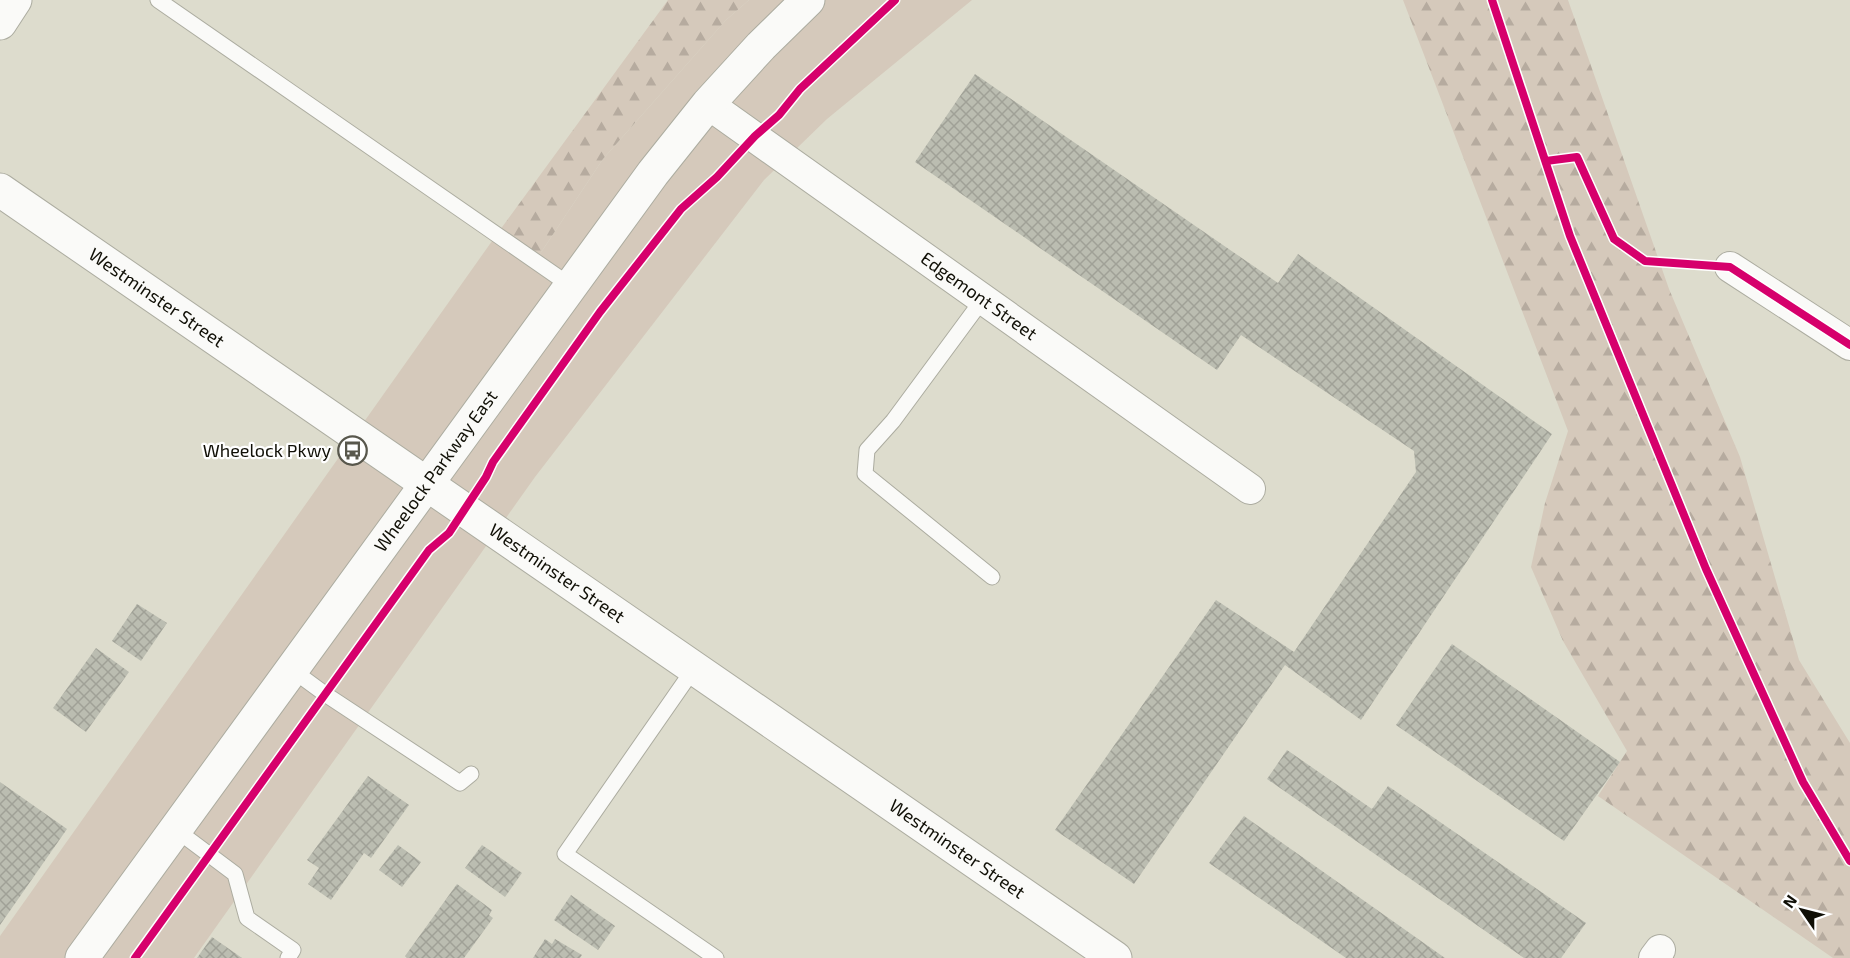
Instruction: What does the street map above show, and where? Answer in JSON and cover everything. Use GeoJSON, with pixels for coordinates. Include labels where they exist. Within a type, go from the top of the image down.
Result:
{"type":"FeatureCollection","features":[{"type":"Feature","properties":{"kind":"street"},"geometry":{"type":"LineString","coordinates":[[0,22],[15,0]]}},
{"type":"Feature","properties":{"kind":"street","name":"Wheelock Parkway East"},"geometry":{"type":"LineString","coordinates":[[82,958],[653,173],[708,104],[761,46],[808,0]]}},
{"type":"Feature","properties":{"kind":"street","name":"Edgemont Street"},"geometry":{"type":"LineString","coordinates":[[708,104],[1250,489]]}},
{"type":"Feature","properties":{"kind":"street","name":"Westminster Street"},"geometry":{"type":"LineString","coordinates":[[0,190],[1115,958]]}},
{"type":"Feature","properties":{"kind":"street"},"geometry":{"type":"LineString","coordinates":[[1730,267],[1850,345]]}},
{"type":"Feature","properties":{"kind":"lane"},"geometry":{"type":"LineString","coordinates":[[158,0],[571,286]]}},
{"type":"Feature","properties":{"kind":"lane"},"geometry":{"type":"LineString","coordinates":[[983,299],[894,421],[867,450],[865,474],[992,577]]}},
{"type":"Feature","properties":{"kind":"lane"},"geometry":{"type":"LineString","coordinates":[[695,667],[566,854],[716,958]]}},
{"type":"Feature","properties":{"kind":"lane"},"geometry":{"type":"LineString","coordinates":[[291,669],[460,783],[471,774]]}},
{"type":"Feature","properties":{"kind":"lane"},"geometry":{"type":"LineString","coordinates":[[175,830],[235,874],[247,918],[293,950],[288,958]]}},
{"type":"Feature","properties":{"kind":"green space"},"geometry":{"type":"Polygon","coordinates":[[[668,0],[749,0],[726,20],[603,159],[536,260],[497,234],[668,0]]]}},
{"type":"Feature","properties":{"kind":"green space"},"geometry":{"type":"Polygon","coordinates":[[[749,0],[972,0],[827,119],[764,180],[535,477],[194,958],[0,958],[0,936],[497,234],[536,260],[603,159],[726,20],[749,0]]]}},
{"type":"Feature","properties":{"kind":"green space"},"geometry":{"type":"Polygon","coordinates":[[[1403,0],[1568,0],[1669,289],[1740,457],[1799,660],[1850,743],[1850,958],[1833,958],[1598,796],[1627,751],[1563,641],[1531,567],[1545,503],[1568,431],[1403,0]]]}},
{"type":"Feature","properties":{"kind":"building"},"geometry":{"type":"Polygon","coordinates":[[[975,74],[1278,283],[1298,254],[1552,434],[1361,720],[1285,665],[1134,884],[1055,830],[1216,600],[1294,652],[1416,472],[1414,451],[1241,335],[1217,370],[915,162],[975,74]]]}},
{"type":"Feature","properties":{"kind":"building"},"geometry":{"type":"Polygon","coordinates":[[[137,604],[167,623],[141,661],[112,641],[137,604]]]}},
{"type":"Feature","properties":{"kind":"building"},"geometry":{"type":"Polygon","coordinates":[[[1452,644],[1620,762],[1564,841],[1396,725],[1452,644]]]}},
{"type":"Feature","properties":{"kind":"building"},"geometry":{"type":"Polygon","coordinates":[[[96,648],[129,672],[86,732],[53,708],[96,648]]]}},
{"type":"Feature","properties":{"kind":"building"},"geometry":{"type":"Polygon","coordinates":[[[1287,750],[1372,809],[1388,786],[1586,923],[1561,958],[1524,958],[1267,779],[1287,750]]]}},
{"type":"Feature","properties":{"kind":"building"},"geometry":{"type":"Polygon","coordinates":[[[368,776],[409,805],[371,858],[364,853],[331,900],[308,884],[319,868],[307,860],[368,776]]]}},
{"type":"Feature","properties":{"kind":"building"},"geometry":{"type":"Polygon","coordinates":[[[0,782],[67,829],[0,925],[0,782]]]}},
{"type":"Feature","properties":{"kind":"building"},"geometry":{"type":"Polygon","coordinates":[[[1244,816],[1445,958],[1346,958],[1209,863],[1244,816]]]}},
{"type":"Feature","properties":{"kind":"building"},"geometry":{"type":"Polygon","coordinates":[[[398,845],[421,862],[402,887],[379,870],[398,845]]]}},
{"type":"Feature","properties":{"kind":"building"},"geometry":{"type":"Polygon","coordinates":[[[482,845],[522,873],[505,897],[465,868],[482,845]]]}},
{"type":"Feature","properties":{"kind":"building"},"geometry":{"type":"Polygon","coordinates":[[[457,884],[492,910],[489,915],[493,918],[464,958],[407,958],[405,956],[457,884]]]}},
{"type":"Feature","properties":{"kind":"building"},"geometry":{"type":"Polygon","coordinates":[[[571,895],[615,926],[598,950],[554,920],[571,895]]]}},
{"type":"Feature","properties":{"kind":"building"},"geometry":{"type":"Polygon","coordinates":[[[212,937],[242,958],[197,958],[212,937]]]}},
{"type":"Feature","properties":{"kind":"building"},"geometry":{"type":"Polygon","coordinates":[[[545,939],[552,944],[555,939],[582,955],[580,958],[533,958],[545,939]]]}},
{"type":"Feature","properties":{"kind":"cycle path"},"geometry":{"type":"LineString","coordinates":[[135,958],[429,550],[449,533],[486,477],[493,462],[600,312],[681,209],[717,177],[755,136],[779,115],[800,89],[895,0]]}},
{"type":"Feature","properties":{"kind":"cycle path"},"geometry":{"type":"LineString","coordinates":[[1492,0],[1570,236],[1706,569],[1803,782],[1850,861]]}},
{"type":"Feature","properties":{"kind":"cycle path"},"geometry":{"type":"LineString","coordinates":[[1546,161],[1577,157],[1614,239],[1645,261],[1730,267],[1850,345]]}},
{"type":"Feature","properties":{"kind":"place","name":"Wheelock Pkwy"},"geometry":{"type":"Point","coordinates":[352,451]}}]}
